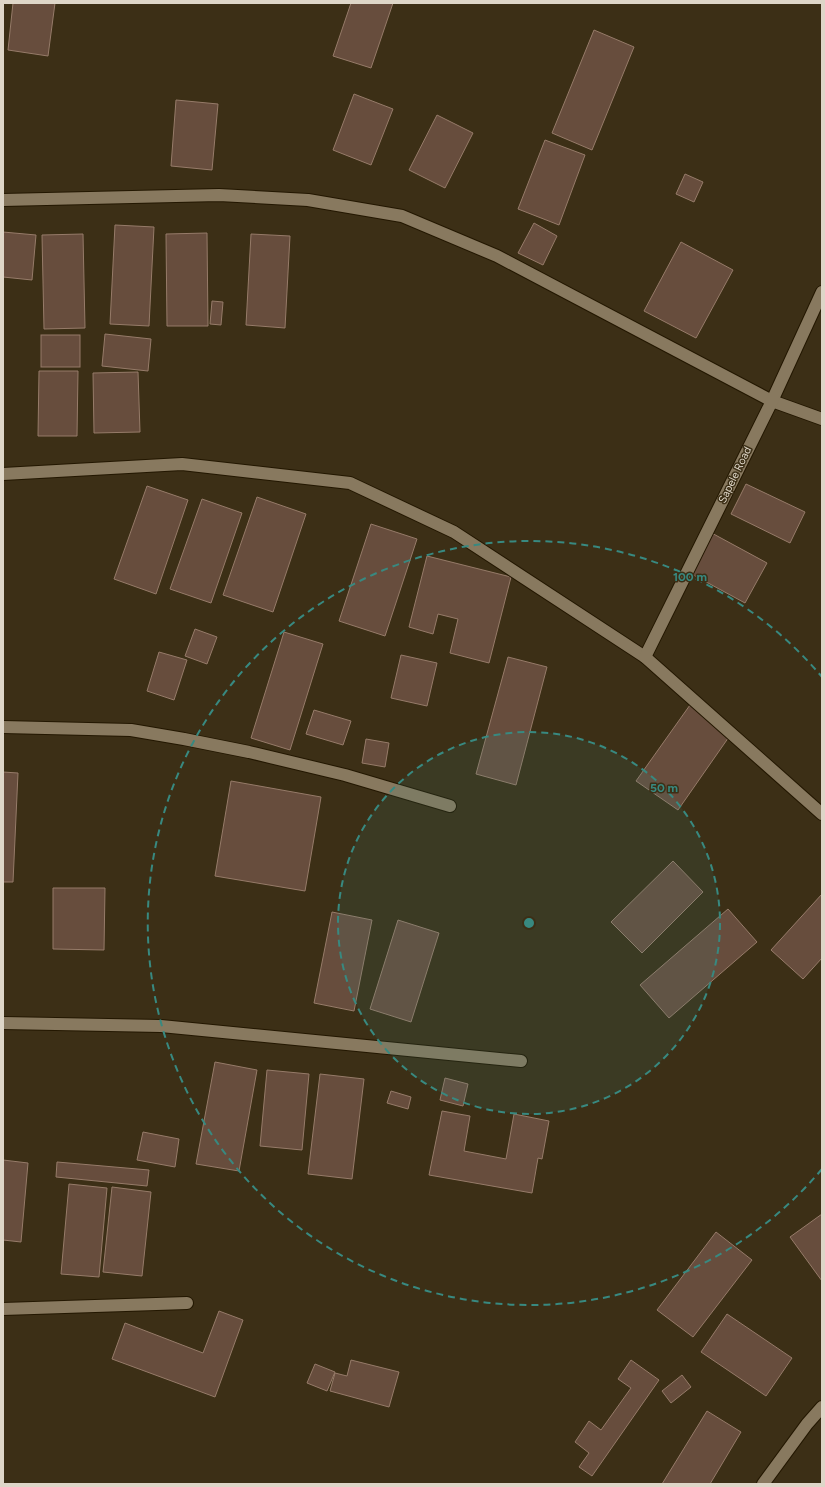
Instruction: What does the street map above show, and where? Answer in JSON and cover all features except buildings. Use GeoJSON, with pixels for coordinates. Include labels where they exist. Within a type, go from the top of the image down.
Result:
{"type":"FeatureCollection","features":[{"type":"Feature","properties":{"kind":"street"},"geometry":{"type":"LineString","coordinates":[[3,200],[219,195],[308,200],[402,216],[497,256],[772,401],[822,419]]}},
{"type":"Feature","properties":{"kind":"street","name":"Sapele Road"},"geometry":{"type":"LineString","coordinates":[[645,657],[772,401],[822,292]]}},
{"type":"Feature","properties":{"kind":"street"},"geometry":{"type":"LineString","coordinates":[[3,474],[182,464],[350,483],[454,532],[645,657],[822,814]]}},
{"type":"Feature","properties":{"kind":"street"},"geometry":{"type":"LineString","coordinates":[[3,727],[131,730],[184,739],[249,752],[345,775],[450,806]]}},
{"type":"Feature","properties":{"kind":"street"},"geometry":{"type":"LineString","coordinates":[[3,1023],[161,1026],[521,1061]]}},
{"type":"Feature","properties":{"kind":"street"},"geometry":{"type":"LineString","coordinates":[[3,1309],[187,1303]]}},
{"type":"Feature","properties":{"kind":"street"},"geometry":{"type":"LineString","coordinates":[[763,1484],[807,1424],[822,1407]]}}]}
